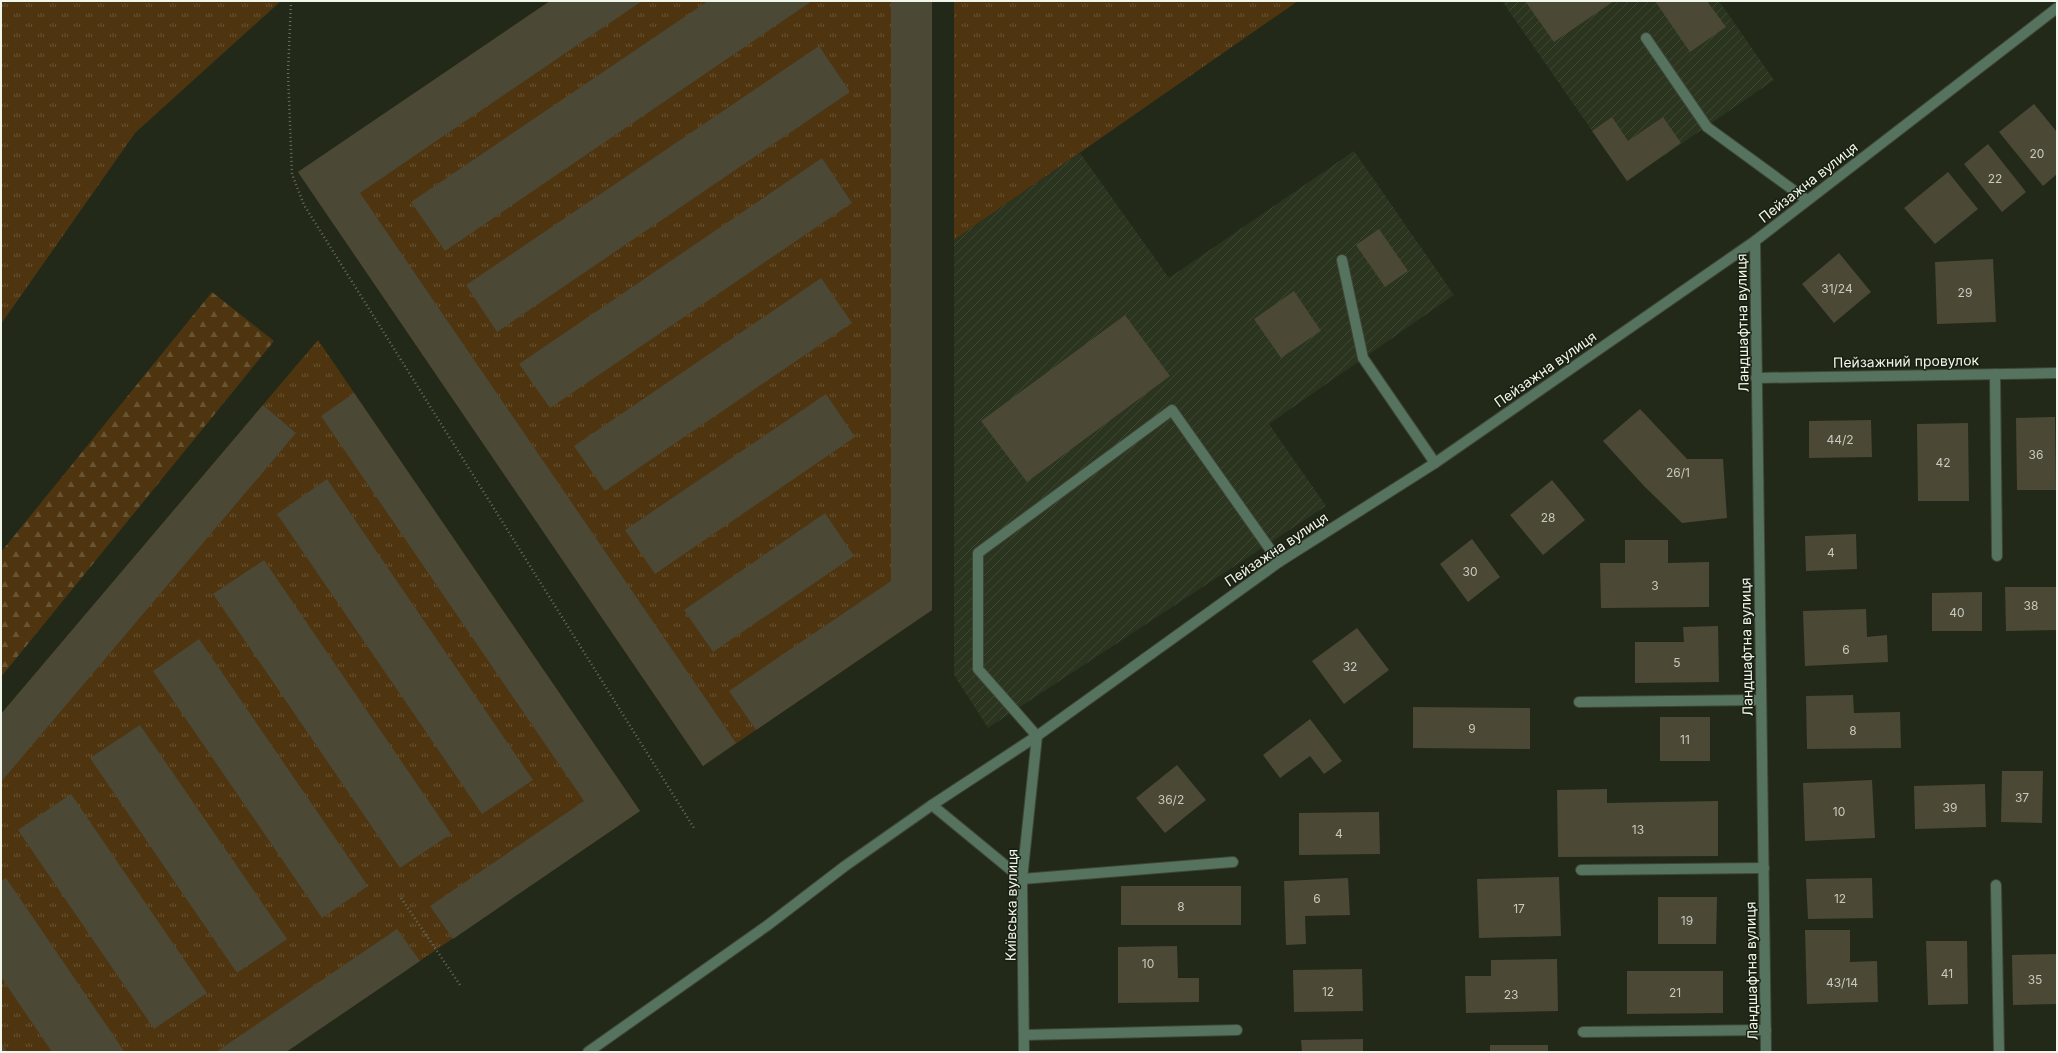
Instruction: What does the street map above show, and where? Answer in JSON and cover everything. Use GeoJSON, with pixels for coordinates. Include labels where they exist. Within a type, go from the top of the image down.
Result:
{"type":"FeatureCollection","features":[{"type":"Feature","properties":{"kind":"street","name":"Пейзажна вулиця"},"geometry":{"type":"LineString","coordinates":[[588,1052],[932,805],[1037,736],[1278,562],[1435,462],[1754,241],[2057,8]]}},
{"type":"Feature","properties":{"kind":"street"},"geometry":{"type":"LineString","coordinates":[[1646,38],[1707,126],[1808,200]]}},
{"type":"Feature","properties":{"kind":"street","name":"Ландшафтна вулиця"},"geometry":{"type":"LineString","coordinates":[[1754,241],[1766,1052]]}},
{"type":"Feature","properties":{"kind":"street"},"geometry":{"type":"LineString","coordinates":[[1342,260],[1363,358],[1435,462]]}},
{"type":"Feature","properties":{"kind":"street","name":"Пейзажний провулок"},"geometry":{"type":"LineString","coordinates":[[1756,378],[2057,373]]}},
{"type":"Feature","properties":{"kind":"street"},"geometry":{"type":"LineString","coordinates":[[1995,374],[1997,556]]}},
{"type":"Feature","properties":{"kind":"street"},"geometry":{"type":"LineString","coordinates":[[1037,736],[978,669],[978,553],[1172,410],[1278,562]]}},
{"type":"Feature","properties":{"kind":"street"},"geometry":{"type":"LineString","coordinates":[[1579,702],[1761,700]]}},
{"type":"Feature","properties":{"kind":"street","name":"Київська вулиця"},"geometry":{"type":"LineString","coordinates":[[1024,1052],[1022,879],[1037,736]]}},
{"type":"Feature","properties":{"kind":"street"},"geometry":{"type":"LineString","coordinates":[[932,805],[1022,879],[1233,862]]}},
{"type":"Feature","properties":{"kind":"street"},"geometry":{"type":"LineString","coordinates":[[1581,870],[1764,868]]}},
{"type":"Feature","properties":{"kind":"street"},"geometry":{"type":"LineString","coordinates":[[1996,884],[1999,1052]]}},
{"type":"Feature","properties":{"kind":"street"},"geometry":{"type":"LineString","coordinates":[[1024,1035],[1237,1030]]}},
{"type":"Feature","properties":{"kind":"street"},"geometry":{"type":"LineString","coordinates":[[1583,1032],[1766,1030]]}},
{"type":"Feature","properties":{"kind":"path"},"geometry":{"type":"LineString","coordinates":[[292,1],[288,72],[292,174],[304,205],[694,828]]}},
{"type":"Feature","properties":{"kind":"path"},"geometry":{"type":"LineString","coordinates":[[401,898],[460,985]]}},
{"type":"Feature","properties":{"kind":"shaded area"},"geometry":{"type":"Polygon","coordinates":[[[1502,1],[1719,1],[1774,80],[1627,181],[1502,1]]]}},
{"type":"Feature","properties":{"kind":"shaded area"},"geometry":{"type":"Polygon","coordinates":[[[1354,151],[1454,295],[1269,424],[1326,506],[988,728],[954,675],[954,240],[1080,153],[1169,278],[1354,151]]]}},
{"type":"Feature","properties":{"kind":"green space"},"geometry":{"type":"Polygon","coordinates":[[[1,1],[281,1],[135,133],[1,324],[1,1]]]}},
{"type":"Feature","properties":{"kind":"green space"},"geometry":{"type":"Polygon","coordinates":[[[550,1],[932,1],[932,610],[703,766],[298,172],[550,1]]]}},
{"type":"Feature","properties":{"kind":"green space"},"geometry":{"type":"Polygon","coordinates":[[[954,1],[1298,1],[954,240],[954,1]]]}},
{"type":"Feature","properties":{"kind":"green space"},"geometry":{"type":"Polygon","coordinates":[[[212,292],[274,341],[1,677],[1,552],[212,292]]]}},
{"type":"Feature","properties":{"kind":"green space"},"geometry":{"type":"Polygon","coordinates":[[[318,340],[640,811],[286,1052],[1,1052],[1,714],[318,340]]]}},
{"type":"Feature","properties":{"kind":"building"},"geometry":{"type":"Polygon","coordinates":[[[550,1],[642,1],[360,193],[736,743],[703,766],[298,172],[550,1]]]}},
{"type":"Feature","properties":{"kind":"building"},"geometry":{"type":"Polygon","coordinates":[[[708,1],[812,1],[445,251],[411,202],[708,1]]]}},
{"type":"Feature","properties":{"kind":"building"},"geometry":{"type":"Polygon","coordinates":[[[891,1],[932,1],[932,610],[756,730],[729,691],[891,581],[891,1]]]}},
{"type":"Feature","properties":{"kind":"building"},"geometry":{"type":"Polygon","coordinates":[[[1525,1],[1614,1],[1554,42],[1525,1]]]}},
{"type":"Feature","properties":{"kind":"building"},"geometry":{"type":"Polygon","coordinates":[[[1655,1],[1707,1],[1726,27],[1690,52],[1655,1]]]}},
{"type":"Feature","properties":{"kind":"building"},"geometry":{"type":"Polygon","coordinates":[[[819,46],[850,92],[497,332],[466,285],[819,46]]]}},
{"type":"Feature","properties":{"kind":"building"},"geometry":{"type":"Polygon","coordinates":[[[2034,104],[2057,132],[2057,174],[2043,186],[1999,132],[2034,104]]]}},
{"type":"Feature","properties":{"kind":"building"},"geometry":{"type":"Polygon","coordinates":[[[1612,117],[1628,141],[1663,117],[1681,143],[1627,181],[1592,131],[1612,117]]]}},
{"type":"Feature","properties":{"kind":"building"},"geometry":{"type":"Polygon","coordinates":[[[1988,144],[2026,192],[2002,212],[1964,164],[1988,144]]]}},
{"type":"Feature","properties":{"kind":"building"},"geometry":{"type":"Polygon","coordinates":[[[822,158],[852,203],[550,408],[519,364],[822,158]]]}},
{"type":"Feature","properties":{"kind":"building"},"geometry":{"type":"Polygon","coordinates":[[[1948,172],[1978,209],[1935,244],[1904,208],[1948,172]]]}},
{"type":"Feature","properties":{"kind":"building"},"geometry":{"type":"Polygon","coordinates":[[[1379,229],[1408,271],[1385,287],[1356,245],[1379,229]]]}},
{"type":"Feature","properties":{"kind":"building"},"geometry":{"type":"Polygon","coordinates":[[[1839,253],[1871,292],[1834,323],[1802,284],[1839,253]]]}},
{"type":"Feature","properties":{"kind":"building"},"geometry":{"type":"Polygon","coordinates":[[[1993,259],[1996,322],[1937,324],[1935,262],[1993,259]]]}},
{"type":"Feature","properties":{"kind":"building"},"geometry":{"type":"Polygon","coordinates":[[[821,278],[852,323],[605,491],[574,446],[821,278]]]}},
{"type":"Feature","properties":{"kind":"building"},"geometry":{"type":"Polygon","coordinates":[[[1294,291],[1321,331],[1281,358],[1254,319],[1294,291]]]}},
{"type":"Feature","properties":{"kind":"building"},"geometry":{"type":"Polygon","coordinates":[[[1125,315],[1170,376],[1027,482],[981,421],[1125,315]]]}},
{"type":"Feature","properties":{"kind":"building"},"geometry":{"type":"Polygon","coordinates":[[[354,393],[640,811],[453,939],[430,906],[584,801],[321,416],[354,393]]]}},
{"type":"Feature","properties":{"kind":"building"},"geometry":{"type":"Polygon","coordinates":[[[826,394],[855,437],[655,574],[625,530],[826,394]]]}},
{"type":"Feature","properties":{"kind":"building"},"geometry":{"type":"Polygon","coordinates":[[[263,405],[296,433],[1,782],[1,714],[263,405]]]}},
{"type":"Feature","properties":{"kind":"building"},"geometry":{"type":"Polygon","coordinates":[[[1640,409],[1687,459],[1723,459],[1727,518],[1682,523],[1644,486],[1603,441],[1640,409]]]}},
{"type":"Feature","properties":{"kind":"building"},"geometry":{"type":"Polygon","coordinates":[[[2055,417],[2056,490],[2017,490],[2016,418],[2055,417]]]}},
{"type":"Feature","properties":{"kind":"building"},"geometry":{"type":"Polygon","coordinates":[[[1871,420],[1872,457],[1809,458],[1809,421],[1871,420]]]}},
{"type":"Feature","properties":{"kind":"building"},"geometry":{"type":"Polygon","coordinates":[[[1968,423],[1969,501],[1918,501],[1917,424],[1968,423]]]}},
{"type":"Feature","properties":{"kind":"building"},"geometry":{"type":"Polygon","coordinates":[[[327,479],[533,780],[482,814],[277,514],[327,479]]]}},
{"type":"Feature","properties":{"kind":"building"},"geometry":{"type":"Polygon","coordinates":[[[1552,480],[1585,520],[1543,555],[1510,515],[1552,480]]]}},
{"type":"Feature","properties":{"kind":"building"},"geometry":{"type":"Polygon","coordinates":[[[825,513],[854,556],[713,652],[684,610],[825,513]]]}},
{"type":"Feature","properties":{"kind":"building"},"geometry":{"type":"Polygon","coordinates":[[[1856,534],[1857,569],[1806,571],[1805,536],[1856,534]]]}},
{"type":"Feature","properties":{"kind":"building"},"geometry":{"type":"Polygon","coordinates":[[[1472,539],[1500,577],[1468,602],[1440,564],[1472,539]]]}},
{"type":"Feature","properties":{"kind":"building"},"geometry":{"type":"Polygon","coordinates":[[[1625,540],[1668,540],[1668,563],[1709,562],[1709,607],[1601,608],[1600,563],[1625,563],[1625,540]]]}},
{"type":"Feature","properties":{"kind":"building"},"geometry":{"type":"Polygon","coordinates":[[[264,560],[451,834],[400,868],[213,594],[264,560]]]}},
{"type":"Feature","properties":{"kind":"building"},"geometry":{"type":"Polygon","coordinates":[[[2005,587],[2056,587],[2057,630],[2006,631],[2005,587]]]}},
{"type":"Feature","properties":{"kind":"building"},"geometry":{"type":"Polygon","coordinates":[[[1982,592],[1982,631],[1932,631],[1932,593],[1982,592]]]}},
{"type":"Feature","properties":{"kind":"building"},"geometry":{"type":"Polygon","coordinates":[[[1866,609],[1867,637],[1887,635],[1888,662],[1805,666],[1803,611],[1866,609]]]}},
{"type":"Feature","properties":{"kind":"building"},"geometry":{"type":"Polygon","coordinates":[[[1718,626],[1719,682],[1635,683],[1635,642],[1684,642],[1683,627],[1718,626]]]}},
{"type":"Feature","properties":{"kind":"building"},"geometry":{"type":"Polygon","coordinates":[[[1357,628],[1389,670],[1344,704],[1312,661],[1357,628]]]}},
{"type":"Feature","properties":{"kind":"building"},"geometry":{"type":"Polygon","coordinates":[[[199,639],[368,886],[322,918],[153,671],[199,639]]]}},
{"type":"Feature","properties":{"kind":"building"},"geometry":{"type":"Polygon","coordinates":[[[1853,695],[1854,713],[1900,712],[1901,748],[1807,749],[1806,696],[1853,695]]]}},
{"type":"Feature","properties":{"kind":"building"},"geometry":{"type":"Polygon","coordinates":[[[1413,707],[1530,708],[1530,749],[1413,748],[1413,707]]]}},
{"type":"Feature","properties":{"kind":"building"},"geometry":{"type":"Polygon","coordinates":[[[1660,717],[1710,717],[1710,761],[1660,761],[1660,717]]]}},
{"type":"Feature","properties":{"kind":"building"},"geometry":{"type":"Polygon","coordinates":[[[1310,719],[1342,761],[1324,774],[1310,756],[1280,778],[1263,755],[1310,719]]]}},
{"type":"Feature","properties":{"kind":"building"},"geometry":{"type":"Polygon","coordinates":[[[140,725],[287,939],[237,973],[90,758],[140,725]]]}},
{"type":"Feature","properties":{"kind":"building"},"geometry":{"type":"Polygon","coordinates":[[[1177,765],[1206,800],[1165,833],[1136,798],[1177,765]]]}},
{"type":"Feature","properties":{"kind":"building"},"geometry":{"type":"Polygon","coordinates":[[[2002,771],[2043,771],[2042,823],[2001,822],[2002,771]]]}},
{"type":"Feature","properties":{"kind":"building"},"geometry":{"type":"Polygon","coordinates":[[[1872,780],[1875,838],[1805,841],[1803,783],[1872,780]]]}},
{"type":"Feature","properties":{"kind":"building"},"geometry":{"type":"Polygon","coordinates":[[[1985,784],[1986,827],[1915,829],[1914,786],[1985,784]]]}},
{"type":"Feature","properties":{"kind":"building"},"geometry":{"type":"Polygon","coordinates":[[[1607,789],[1607,803],[1718,801],[1718,856],[1558,857],[1557,790],[1607,789]]]}},
{"type":"Feature","properties":{"kind":"building"},"geometry":{"type":"Polygon","coordinates":[[[71,794],[207,993],[154,1029],[18,830],[71,794]]]}},
{"type":"Feature","properties":{"kind":"building"},"geometry":{"type":"Polygon","coordinates":[[[1379,812],[1380,854],[1299,855],[1299,813],[1379,812]]]}},
{"type":"Feature","properties":{"kind":"building"},"geometry":{"type":"Polygon","coordinates":[[[1559,877],[1561,936],[1479,938],[1477,879],[1559,877]]]}},
{"type":"Feature","properties":{"kind":"building"},"geometry":{"type":"Polygon","coordinates":[[[6,878],[124,1051],[52,1052],[1,977],[1,881],[6,878]]]}},
{"type":"Feature","properties":{"kind":"building"},"geometry":{"type":"Polygon","coordinates":[[[1348,878],[1350,915],[1305,916],[1306,944],[1286,945],[1284,881],[1348,878]]]}},
{"type":"Feature","properties":{"kind":"building"},"geometry":{"type":"Polygon","coordinates":[[[1872,878],[1873,918],[1808,919],[1806,879],[1872,878]]]}},
{"type":"Feature","properties":{"kind":"building"},"geometry":{"type":"Polygon","coordinates":[[[1121,886],[1241,886],[1241,925],[1121,925],[1121,886]]]}},
{"type":"Feature","properties":{"kind":"building"},"geometry":{"type":"Polygon","coordinates":[[[1658,897],[1717,897],[1716,944],[1658,944],[1658,897]]]}},
{"type":"Feature","properties":{"kind":"building"},"geometry":{"type":"Polygon","coordinates":[[[397,929],[420,961],[286,1052],[216,1052],[397,929]]]}},
{"type":"Feature","properties":{"kind":"building"},"geometry":{"type":"Polygon","coordinates":[[[1805,930],[1850,930],[1850,962],[1877,961],[1878,1002],[1807,1004],[1805,930]]]}},
{"type":"Feature","properties":{"kind":"building"},"geometry":{"type":"Polygon","coordinates":[[[1926,941],[1967,941],[1968,1004],[1928,1005],[1926,941]]]}},
{"type":"Feature","properties":{"kind":"building"},"geometry":{"type":"Polygon","coordinates":[[[1177,946],[1178,978],[1199,978],[1199,1002],[1118,1003],[1118,947],[1177,946]]]}},
{"type":"Feature","properties":{"kind":"building"},"geometry":{"type":"Polygon","coordinates":[[[2057,954],[2057,1004],[2013,1005],[2012,955],[2057,954]]]}},
{"type":"Feature","properties":{"kind":"building"},"geometry":{"type":"Polygon","coordinates":[[[1557,959],[1558,1011],[1466,1013],[1465,976],[1491,976],[1491,960],[1557,959]]]}},
{"type":"Feature","properties":{"kind":"building"},"geometry":{"type":"Polygon","coordinates":[[[1362,969],[1363,1011],[1294,1012],[1293,970],[1362,969]]]}},
{"type":"Feature","properties":{"kind":"building"},"geometry":{"type":"Polygon","coordinates":[[[1627,971],[1723,971],[1723,1013],[1627,1014],[1627,971]]]}},
{"type":"Feature","properties":{"kind":"building"},"geometry":{"type":"Polygon","coordinates":[[[1363,1039],[1363,1052],[1302,1052],[1301,1040],[1363,1039]]]}},
{"type":"Feature","properties":{"kind":"building"},"geometry":{"type":"Polygon","coordinates":[[[1,1043],[7,1052],[1,1052],[1,1043]]]}},
{"type":"Feature","properties":{"kind":"building"},"geometry":{"type":"Polygon","coordinates":[[[1490,1045],[1548,1045],[1548,1052],[1490,1052],[1490,1045]]]}}]}
